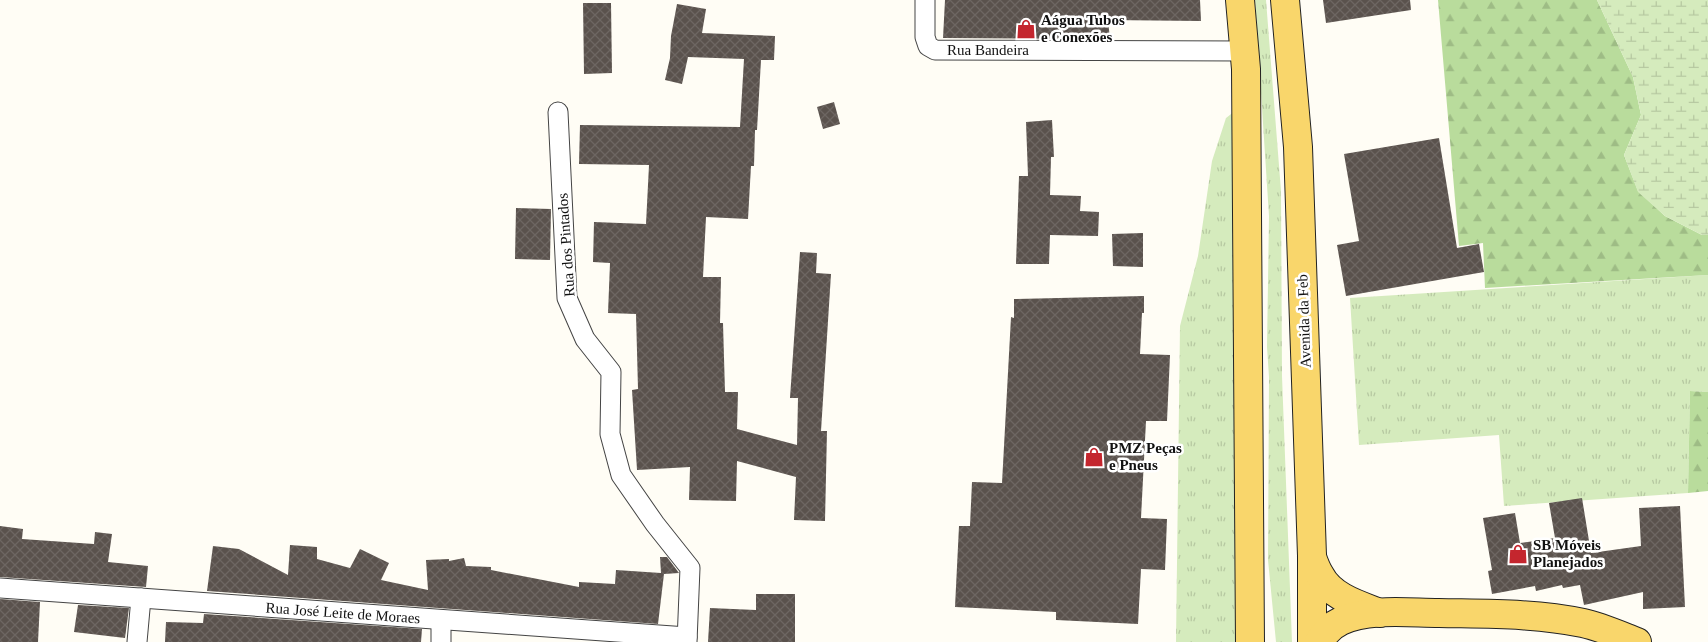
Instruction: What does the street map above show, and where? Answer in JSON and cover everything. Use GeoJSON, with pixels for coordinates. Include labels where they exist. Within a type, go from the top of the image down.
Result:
{"type":"FeatureCollection","features":[{"type":"Feature","properties":{"kind":"main road"},"geometry":{"type":"LineString","coordinates":[[1240,0],[1245,51],[1250,642]]}},
{"type":"Feature","properties":{"kind":"main road","name":"Avenida da Feb"},"geometry":{"type":"LineString","coordinates":[[1285,0],[1298,147],[1312,556],[1312,642]]}},
{"type":"Feature","properties":{"kind":"main road"},"geometry":{"type":"LineString","coordinates":[[1312,556],[1320,577],[1331,590],[1348,601],[1380,613]]}},
{"type":"Feature","properties":{"kind":"main road"},"geometry":{"type":"LineString","coordinates":[[1319,642],[1340,621],[1380,613],[1532,616],[1584,623],[1624,639]]}},
{"type":"Feature","properties":{"kind":"street","name":"Rua Bandeira"},"geometry":{"type":"LineString","coordinates":[[925,0],[925,37],[928,46],[935,50],[1245,51]]}},
{"type":"Feature","properties":{"kind":"street","name":"Rua dos Pintados"},"geometry":{"type":"LineString","coordinates":[[558,112],[567,298],[585,339],[611,372],[610,434],[621,475],[655,524],[690,568],[687,640]]}},
{"type":"Feature","properties":{"kind":"street","name":"Rua José Leite de Moraes"},"geometry":{"type":"LineString","coordinates":[[0,588],[687,640]]}},
{"type":"Feature","properties":{"kind":"street"},"geometry":{"type":"LineString","coordinates":[[137,642],[141,598]]}},
{"type":"Feature","properties":{"kind":"street"},"geometry":{"type":"LineString","coordinates":[[441,620],[441,642]]}},
{"type":"Feature","properties":{"kind":"green space"},"geometry":{"type":"Polygon","coordinates":[[[1255,0],[1266,0],[1281,191],[1282,376],[1292,642],[1276,642],[1268,560],[1269,377],[1267,347],[1269,216],[1255,0]]]}},
{"type":"Feature","properties":{"kind":"green space"},"geometry":{"type":"Polygon","coordinates":[[[1438,0],[1597,0],[1633,77],[1641,115],[1624,155],[1638,191],[1665,216],[1702,235],[1708,235],[1708,275],[1485,288],[1483,243],[1459,246],[1438,0]]]}},
{"type":"Feature","properties":{"kind":"green space"},"geometry":{"type":"Polygon","coordinates":[[[1597,0],[1708,0],[1708,235],[1702,235],[1665,216],[1638,192],[1624,155],[1641,115],[1633,77],[1597,0]]]}},
{"type":"Feature","properties":{"kind":"green space"},"geometry":{"type":"Polygon","coordinates":[[[1235,111],[1237,642],[1176,642],[1180,326],[1198,256],[1212,161],[1226,118],[1235,111]]]}},
{"type":"Feature","properties":{"kind":"green space"},"geometry":{"type":"Polygon","coordinates":[[[1708,275],[1708,392],[1690,391],[1688,493],[1504,506],[1499,435],[1359,445],[1350,298],[1708,275]]]}},
{"type":"Feature","properties":{"kind":"green space"},"geometry":{"type":"Polygon","coordinates":[[[1690,391],[1708,392],[1708,491],[1688,493],[1690,391]]]}},
{"type":"Feature","properties":{"kind":"building","name":"Aágua Tubos e Conexões"},"geometry":{"type":"Polygon","coordinates":[[[945,0],[1200,0],[1201,21],[1108,20],[1110,39],[943,38],[945,0]]]}},
{"type":"Feature","properties":{"kind":"building"},"geometry":{"type":"Polygon","coordinates":[[[1323,0],[1410,0],[1411,10],[1326,23],[1323,0]]]}},
{"type":"Feature","properties":{"kind":"building"},"geometry":{"type":"Polygon","coordinates":[[[583,3],[611,3],[612,73],[584,74],[583,3]]]}},
{"type":"Feature","properties":{"kind":"building"},"geometry":{"type":"Polygon","coordinates":[[[677,4],[706,9],[702,33],[775,36],[774,60],[761,60],[757,130],[755,130],[754,166],[751,166],[748,219],[706,217],[703,277],[721,277],[720,323],[723,323],[725,392],[738,392],[737,429],[797,445],[798,398],[790,398],[800,252],[817,253],[816,273],[831,274],[821,431],[827,431],[825,521],[794,520],[796,477],[737,461],[736,501],[689,500],[690,467],[637,470],[632,390],[638,389],[636,314],[608,313],[610,263],[593,262],[594,222],[646,224],[649,165],[579,164],[580,125],[740,127],[744,59],[688,57],[682,84],[665,80],[670,58],[671,36],[677,4]]]}},
{"type":"Feature","properties":{"kind":"building"},"geometry":{"type":"Polygon","coordinates":[[[834,102],[840,124],[823,129],[817,107],[834,102]]]}},
{"type":"Feature","properties":{"kind":"building"},"geometry":{"type":"Polygon","coordinates":[[[1052,120],[1054,157],[1051,157],[1050,195],[1081,196],[1080,211],[1099,212],[1098,236],[1050,235],[1049,264],[1016,264],[1019,176],[1028,176],[1026,122],[1052,120]]]}},
{"type":"Feature","properties":{"kind":"building"},"geometry":{"type":"Polygon","coordinates":[[[1439,138],[1457,248],[1479,244],[1484,272],[1346,296],[1337,245],[1359,241],[1344,154],[1439,138]]]}},
{"type":"Feature","properties":{"kind":"building"},"geometry":{"type":"Polygon","coordinates":[[[516,208],[551,209],[550,260],[515,259],[516,208]]]}},
{"type":"Feature","properties":{"kind":"building"},"geometry":{"type":"Polygon","coordinates":[[[1143,233],[1143,267],[1113,266],[1112,234],[1143,233]]]}},
{"type":"Feature","properties":{"kind":"building","name":"PMZ Peças e Pneus"},"geometry":{"type":"Polygon","coordinates":[[[1144,296],[1140,354],[1170,355],[1167,421],[1146,421],[1141,518],[1167,519],[1165,570],[1141,569],[1138,624],[1056,620],[1056,612],[955,607],[959,526],[970,526],[972,482],[1002,483],[1011,317],[1014,318],[1014,299],[1144,296]]]}},
{"type":"Feature","properties":{"kind":"building"},"geometry":{"type":"Polygon","coordinates":[[[1582,498],[1591,553],[1641,546],[1639,508],[1680,506],[1685,607],[1643,609],[1643,592],[1584,605],[1580,585],[1563,588],[1562,585],[1536,591],[1535,586],[1492,594],[1488,571],[1492,570],[1483,518],[1515,513],[1520,543],[1555,538],[1549,503],[1582,498]]]}},
{"type":"Feature","properties":{"kind":"building"},"geometry":{"type":"Polygon","coordinates":[[[0,526],[23,529],[22,539],[94,544],[95,532],[112,534],[108,562],[148,566],[146,587],[0,577],[0,526]]]}},
{"type":"Feature","properties":{"kind":"building"},"geometry":{"type":"Polygon","coordinates":[[[290,545],[317,547],[317,559],[350,568],[360,549],[389,563],[381,580],[428,590],[426,560],[449,559],[449,561],[464,558],[466,566],[491,567],[491,570],[579,587],[579,582],[615,584],[616,570],[661,573],[660,557],[667,557],[679,573],[664,574],[658,624],[207,591],[213,546],[239,549],[288,575],[290,545]]]}},
{"type":"Feature","properties":{"kind":"building"},"geometry":{"type":"Polygon","coordinates":[[[756,594],[795,594],[795,642],[708,642],[710,608],[756,610],[756,594]]]}},
{"type":"Feature","properties":{"kind":"building"},"geometry":{"type":"Polygon","coordinates":[[[0,599],[40,602],[38,642],[0,642],[0,599]]]}},
{"type":"Feature","properties":{"kind":"building"},"geometry":{"type":"Polygon","coordinates":[[[78,605],[129,608],[125,638],[74,632],[78,605]]]}},
{"type":"Feature","properties":{"kind":"building"},"geometry":{"type":"Polygon","coordinates":[[[204,614],[422,629],[421,642],[165,642],[166,622],[203,623],[204,614]]]}},
{"type":"Feature","properties":{"kind":"place","name":"Aágua Tubos e Conexões"},"geometry":{"type":"Point","coordinates":[1026,29]}},
{"type":"Feature","properties":{"kind":"place","name":"PMZ Peças e Pneus"},"geometry":{"type":"Point","coordinates":[1094,457]}},
{"type":"Feature","properties":{"kind":"place","name":"SB Móveis Planejados"},"geometry":{"type":"Point","coordinates":[1518,554]}}]}
